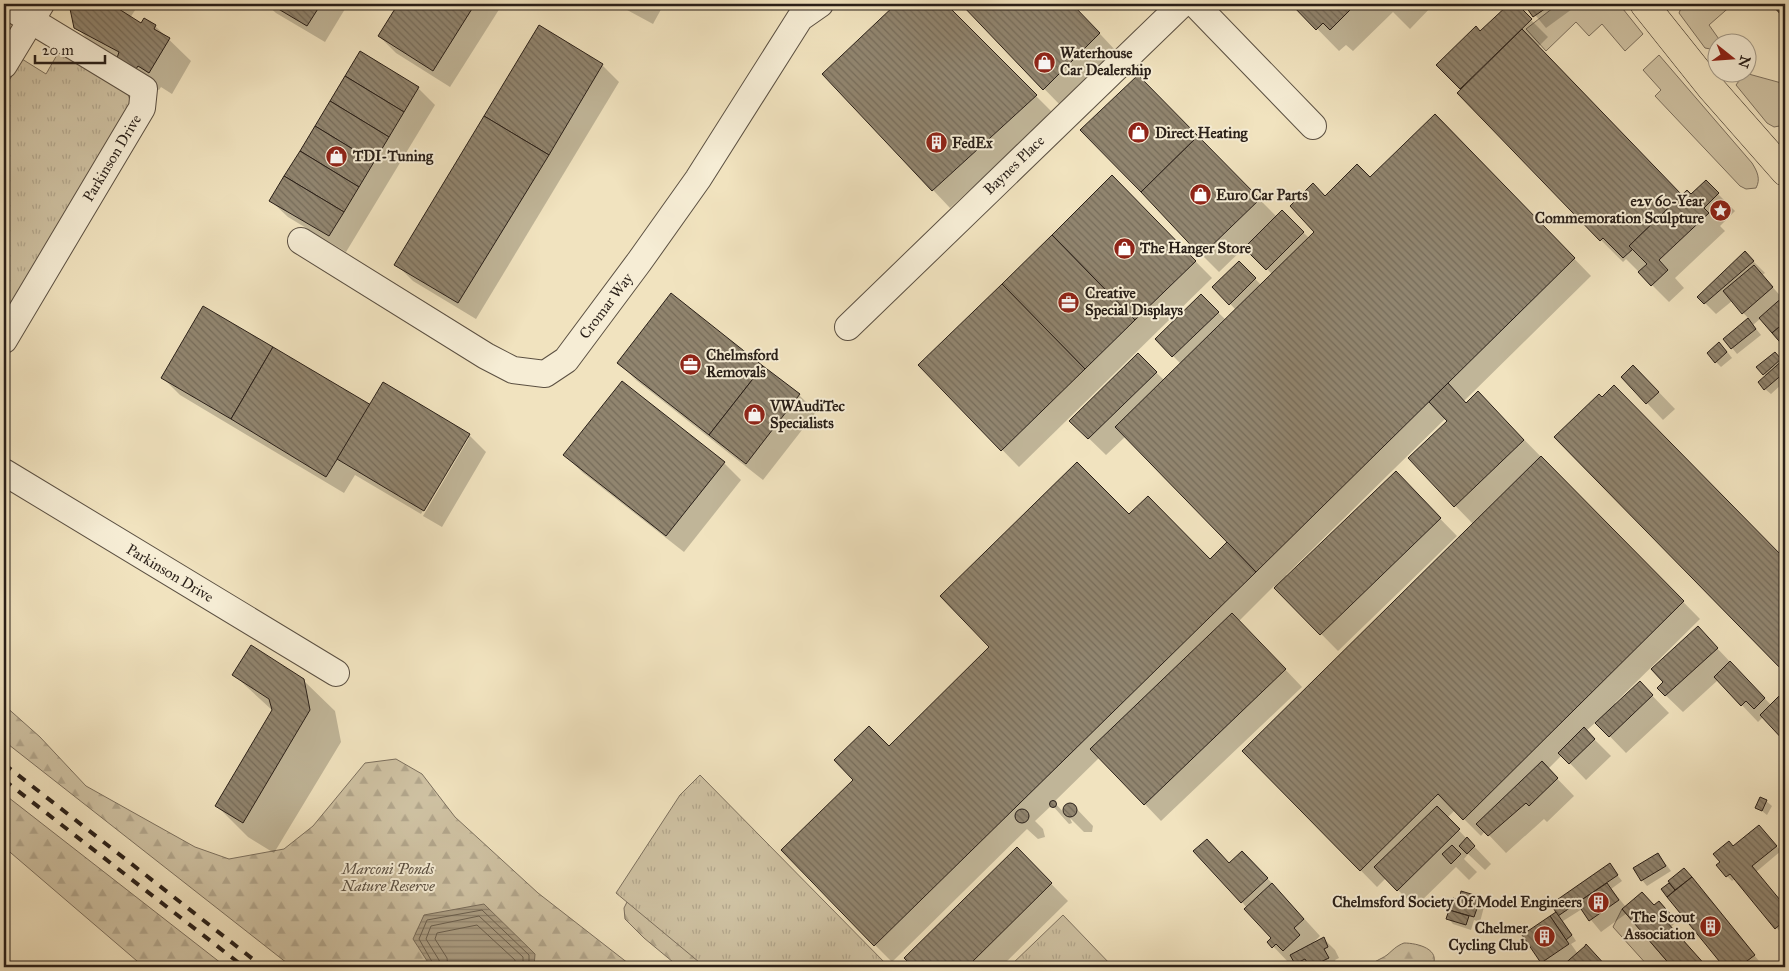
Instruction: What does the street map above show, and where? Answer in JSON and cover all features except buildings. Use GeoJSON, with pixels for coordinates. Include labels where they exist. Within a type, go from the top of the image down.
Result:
{"type":"FeatureCollection","features":[{"type":"Feature","properties":{"kind":"main road"},"geometry":{"type":"LineString","coordinates":[[1644,4],[1711,88],[1782,161]]}},
{"type":"Feature","properties":{"kind":"street","name":"Parkinson Drive"},"geometry":{"type":"LineString","coordinates":[[4,4],[36,12],[144,89],[142,108],[4,340]]}},
{"type":"Feature","properties":{"kind":"street","name":"Cromar Way"},"geometry":{"type":"LineString","coordinates":[[301,241],[486,356],[513,370],[545,374],[566,360],[639,262],[698,179],[800,18],[820,4]]}},
{"type":"Feature","properties":{"kind":"street","name":"Baynes Place"},"geometry":{"type":"LineString","coordinates":[[848,327],[1182,4]]}},
{"type":"Feature","properties":{"kind":"street"},"geometry":{"type":"LineString","coordinates":[[1195,4],[1313,126]]}},
{"type":"Feature","properties":{"kind":"street"},"geometry":{"type":"LineString","coordinates":[[4,65],[36,12]]}},
{"type":"Feature","properties":{"kind":"street","name":"Parkinson Drive"},"geometry":{"type":"LineString","coordinates":[[4,472],[336,673]]}},
{"type":"Feature","properties":{"kind":"green space"},"geometry":{"type":"Polygon","coordinates":[[[1558,4],[1619,4],[1643,34],[1625,51],[1602,24],[1589,36],[1576,22],[1546,51],[1526,29],[1558,4]]]}},
{"type":"Feature","properties":{"kind":"green space"},"geometry":{"type":"Polygon","coordinates":[[[1683,4],[1733,4],[1709,25],[1714,32],[1706,32],[1706,48],[1679,13],[1683,4]]]}},
{"type":"Feature","properties":{"kind":"green space"},"geometry":{"type":"Polygon","coordinates":[[[65,41],[124,79],[132,108],[4,319],[4,89],[22,59],[46,74],[65,41]]]}},
{"type":"Feature","properties":{"kind":"green space"},"geometry":{"type":"Polygon","coordinates":[[[1659,55],[1752,163],[1758,178],[1756,188],[1746,189],[1740,186],[1655,96],[1661,90],[1643,70],[1659,55]]]}},
{"type":"Feature","properties":{"kind":"green space"},"geometry":{"type":"Polygon","coordinates":[[[1756,76],[1785,84],[1785,125],[1774,127],[1767,123],[1736,85],[1738,82],[1756,82],[1756,76]]]}},
{"type":"Feature","properties":{"kind":"green space","name":"Marconi Ponds Nature Reserve"},"geometry":{"type":"Polygon","coordinates":[[[4,705],[40,737],[86,786],[195,847],[229,859],[284,849],[313,826],[365,763],[396,759],[422,774],[455,817],[538,893],[633,967],[292,967],[4,741],[4,705]]]}},
{"type":"Feature","properties":{"kind":"green space"},"geometry":{"type":"Polygon","coordinates":[[[700,775],[889,967],[705,967],[616,893],[680,795],[700,775]]]}},
{"type":"Feature","properties":{"kind":"green space"},"geometry":{"type":"Polygon","coordinates":[[[4,794],[226,967],[144,967],[4,847],[4,794]]]}},
{"type":"Feature","properties":{"kind":"green space"},"geometry":{"type":"Polygon","coordinates":[[[628,900],[724,967],[679,967],[644,938],[625,919],[624,908],[628,900]]]}},
{"type":"Feature","properties":{"kind":"green space"},"geometry":{"type":"Polygon","coordinates":[[[1622,909],[1672,967],[1649,967],[1613,927],[1622,909]]]}},
{"type":"Feature","properties":{"kind":"green space"},"geometry":{"type":"Polygon","coordinates":[[[1063,915],[1113,967],[1009,967],[1063,915]]]}},
{"type":"Feature","properties":{"kind":"green space"},"geometry":{"type":"Polygon","coordinates":[[[1404,943],[1415,944],[1431,951],[1434,956],[1432,967],[1370,967],[1376,961],[1404,943]]]}},
{"type":"Feature","properties":{"kind":"water"},"geometry":{"type":"Polygon","coordinates":[[[484,904],[535,954],[534,967],[431,967],[413,939],[424,915],[484,904]]]}},
{"type":"Feature","properties":{"kind":"railway"},"geometry":{"type":"LineString","coordinates":[[4,764],[263,967]]}},
{"type":"Feature","properties":{"kind":"railway"},"geometry":{"type":"LineString","coordinates":[[4,780],[244,967]]}},
{"type":"Feature","properties":{"kind":"place","name":"Waterhouse Car Dealership"},"geometry":{"type":"Point","coordinates":[1044,62]}},
{"type":"Feature","properties":{"kind":"place","name":"Direct Heating"},"geometry":{"type":"Point","coordinates":[1139,133]}},
{"type":"Feature","properties":{"kind":"place","name":"FedEx"},"geometry":{"type":"Point","coordinates":[936,143]}},
{"type":"Feature","properties":{"kind":"place","name":"TDI-Tuning"},"geometry":{"type":"Point","coordinates":[337,156]}},
{"type":"Feature","properties":{"kind":"place","name":"Euro Car Parts"},"geometry":{"type":"Point","coordinates":[1200,195]}},
{"type":"Feature","properties":{"kind":"place","name":"e2v 60-Year Commemoration Sculpture"},"geometry":{"type":"Point","coordinates":[1720,210]}},
{"type":"Feature","properties":{"kind":"place","name":"The Hanger Store"},"geometry":{"type":"Point","coordinates":[1124,248]}},
{"type":"Feature","properties":{"kind":"place","name":"Creative Special Displays"},"geometry":{"type":"Point","coordinates":[1069,302]}},
{"type":"Feature","properties":{"kind":"place","name":"Chelmsford Removals"},"geometry":{"type":"Point","coordinates":[690,364]}},
{"type":"Feature","properties":{"kind":"place","name":"VWAudiTec Specialists"},"geometry":{"type":"Point","coordinates":[754,415]}},
{"type":"Feature","properties":{"kind":"place","name":"Chelmsford Society Of Model Engineers"},"geometry":{"type":"Point","coordinates":[1598,902]}},
{"type":"Feature","properties":{"kind":"place","name":"The Scout Association"},"geometry":{"type":"Point","coordinates":[1711,926]}},
{"type":"Feature","properties":{"kind":"place","name":"Chelmer Cycling Club"},"geometry":{"type":"Point","coordinates":[1544,937]}}]}
